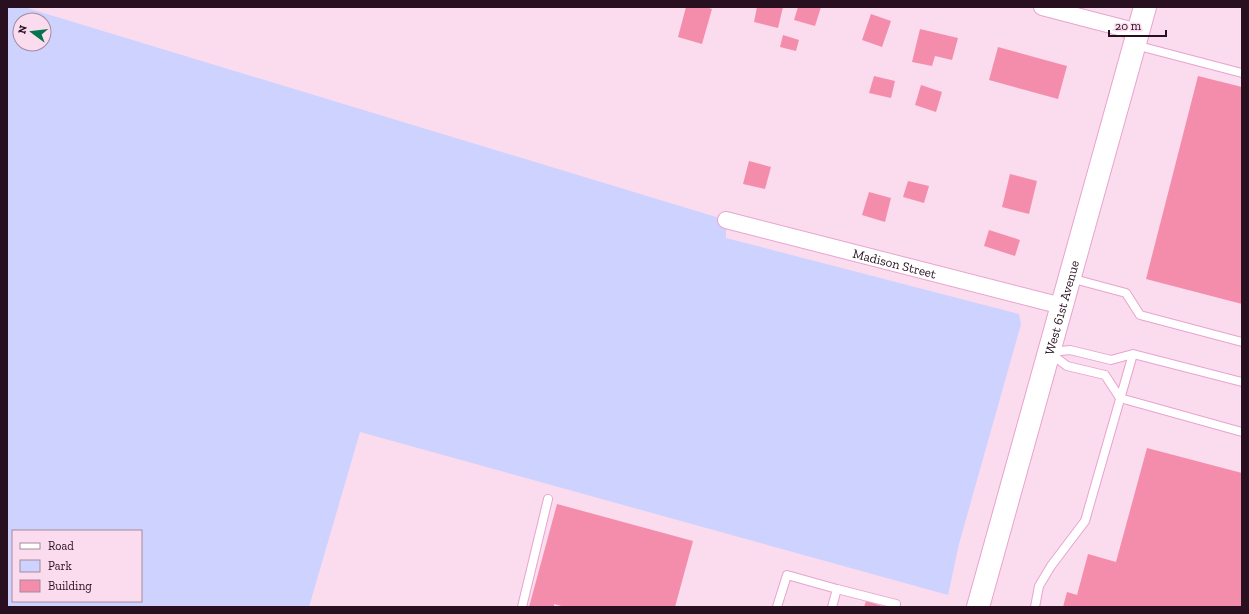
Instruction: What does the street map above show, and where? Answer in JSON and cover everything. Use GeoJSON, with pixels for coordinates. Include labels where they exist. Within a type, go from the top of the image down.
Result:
{"type":"FeatureCollection","features":[{"type":"Feature","properties":{"kind":"main road","name":"West 61st Avenue"},"geometry":{"type":"LineString","coordinates":[[978,607],[1145,7]]}},
{"type":"Feature","properties":{"kind":"street"},"geometry":{"type":"LineString","coordinates":[[1042,7],[1136,38]]}},
{"type":"Feature","properties":{"kind":"street","name":"Madison Street"},"geometry":{"type":"LineString","coordinates":[[726,220],[1062,306]]}},
{"type":"Feature","properties":{"kind":"lane"},"geometry":{"type":"LineString","coordinates":[[1136,38],[1242,72]]}},
{"type":"Feature","properties":{"kind":"lane"},"geometry":{"type":"LineString","coordinates":[[1070,278],[1126,293],[1140,315],[1242,342]]}},
{"type":"Feature","properties":{"kind":"lane"},"geometry":{"type":"LineString","coordinates":[[1050,352],[1070,350],[1111,360],[1133,354],[1242,382]]}},
{"type":"Feature","properties":{"kind":"lane"},"geometry":{"type":"LineString","coordinates":[[1050,352],[1067,366],[1105,375],[1120,398],[1242,432]]}},
{"type":"Feature","properties":{"kind":"lane"},"geometry":{"type":"LineString","coordinates":[[1035,607],[1039,586],[1051,566],[1085,521],[1133,354]]}},
{"type":"Feature","properties":{"kind":"lane"},"geometry":{"type":"LineString","coordinates":[[522,607],[548,499]]}},
{"type":"Feature","properties":{"kind":"lane"},"geometry":{"type":"LineString","coordinates":[[777,607],[787,575],[896,604]]}},
{"type":"Feature","properties":{"kind":"lane"},"geometry":{"type":"LineString","coordinates":[[832,607],[836,589]]}},
{"type":"Feature","properties":{"kind":"green space"},"geometry":{"type":"Polygon","coordinates":[[[7,7],[24,7],[40,12],[12,12],[12,52],[52,52],[52,15],[726,220],[726,238],[1019,314],[1021,324],[959,544],[948,595],[360,432],[309,607],[7,607],[7,7]]]}},
{"type":"Feature","properties":{"kind":"building"},"geometry":{"type":"Polygon","coordinates":[[[686,7],[706,7],[712,9],[702,44],[678,37],[686,7]]]}},
{"type":"Feature","properties":{"kind":"building"},"geometry":{"type":"Polygon","coordinates":[[[757,7],[783,7],[778,28],[754,22],[757,7]]]}},
{"type":"Feature","properties":{"kind":"building"},"geometry":{"type":"Polygon","coordinates":[[[798,7],[821,7],[815,26],[794,20],[798,7]]]}},
{"type":"Feature","properties":{"kind":"building"},"geometry":{"type":"Polygon","coordinates":[[[871,14],[891,21],[882,47],[862,40],[871,14]]]}},
{"type":"Feature","properties":{"kind":"building"},"geometry":{"type":"Polygon","coordinates":[[[920,29],[958,38],[952,60],[935,56],[932,66],[912,62],[920,29]]]}},
{"type":"Feature","properties":{"kind":"building"},"geometry":{"type":"Polygon","coordinates":[[[783,35],[799,40],[796,51],[780,47],[783,35]]]}},
{"type":"Feature","properties":{"kind":"building"},"geometry":{"type":"Polygon","coordinates":[[[998,47],[1067,66],[1058,99],[989,80],[998,47]]]}},
{"type":"Feature","properties":{"kind":"building"},"geometry":{"type":"Polygon","coordinates":[[[874,76],[895,81],[891,98],[869,93],[874,76]]]}},
{"type":"Feature","properties":{"kind":"building"},"geometry":{"type":"Polygon","coordinates":[[[1198,76],[1242,87],[1242,304],[1146,279],[1198,76]]]}},
{"type":"Feature","properties":{"kind":"building"},"geometry":{"type":"Polygon","coordinates":[[[921,85],[942,92],[936,112],[915,105],[921,85]]]}},
{"type":"Feature","properties":{"kind":"building"},"geometry":{"type":"Polygon","coordinates":[[[749,161],[771,167],[765,189],[743,184],[749,161]]]}},
{"type":"Feature","properties":{"kind":"building"},"geometry":{"type":"Polygon","coordinates":[[[1010,174],[1037,181],[1029,214],[1002,207],[1010,174]]]}},
{"type":"Feature","properties":{"kind":"building"},"geometry":{"type":"Polygon","coordinates":[[[908,181],[929,186],[924,203],[903,197],[908,181]]]}},
{"type":"Feature","properties":{"kind":"building"},"geometry":{"type":"Polygon","coordinates":[[[869,192],[891,198],[885,222],[862,215],[869,192]]]}},
{"type":"Feature","properties":{"kind":"building"},"geometry":{"type":"Polygon","coordinates":[[[989,230],[1020,240],[1015,256],[984,246],[989,230]]]}},
{"type":"Feature","properties":{"kind":"building"},"geometry":{"type":"Polygon","coordinates":[[[1147,448],[1242,473],[1242,607],[1063,607],[1067,592],[1077,595],[1088,554],[1116,562],[1147,448]]]}},
{"type":"Feature","properties":{"kind":"building"},"geometry":{"type":"Polygon","coordinates":[[[557,504],[693,541],[675,607],[565,607],[554,604],[554,607],[529,607],[557,504]]]}},
{"type":"Feature","properties":{"kind":"building"},"geometry":{"type":"Polygon","coordinates":[[[866,601],[885,607],[864,607],[866,601]]]}}]}
